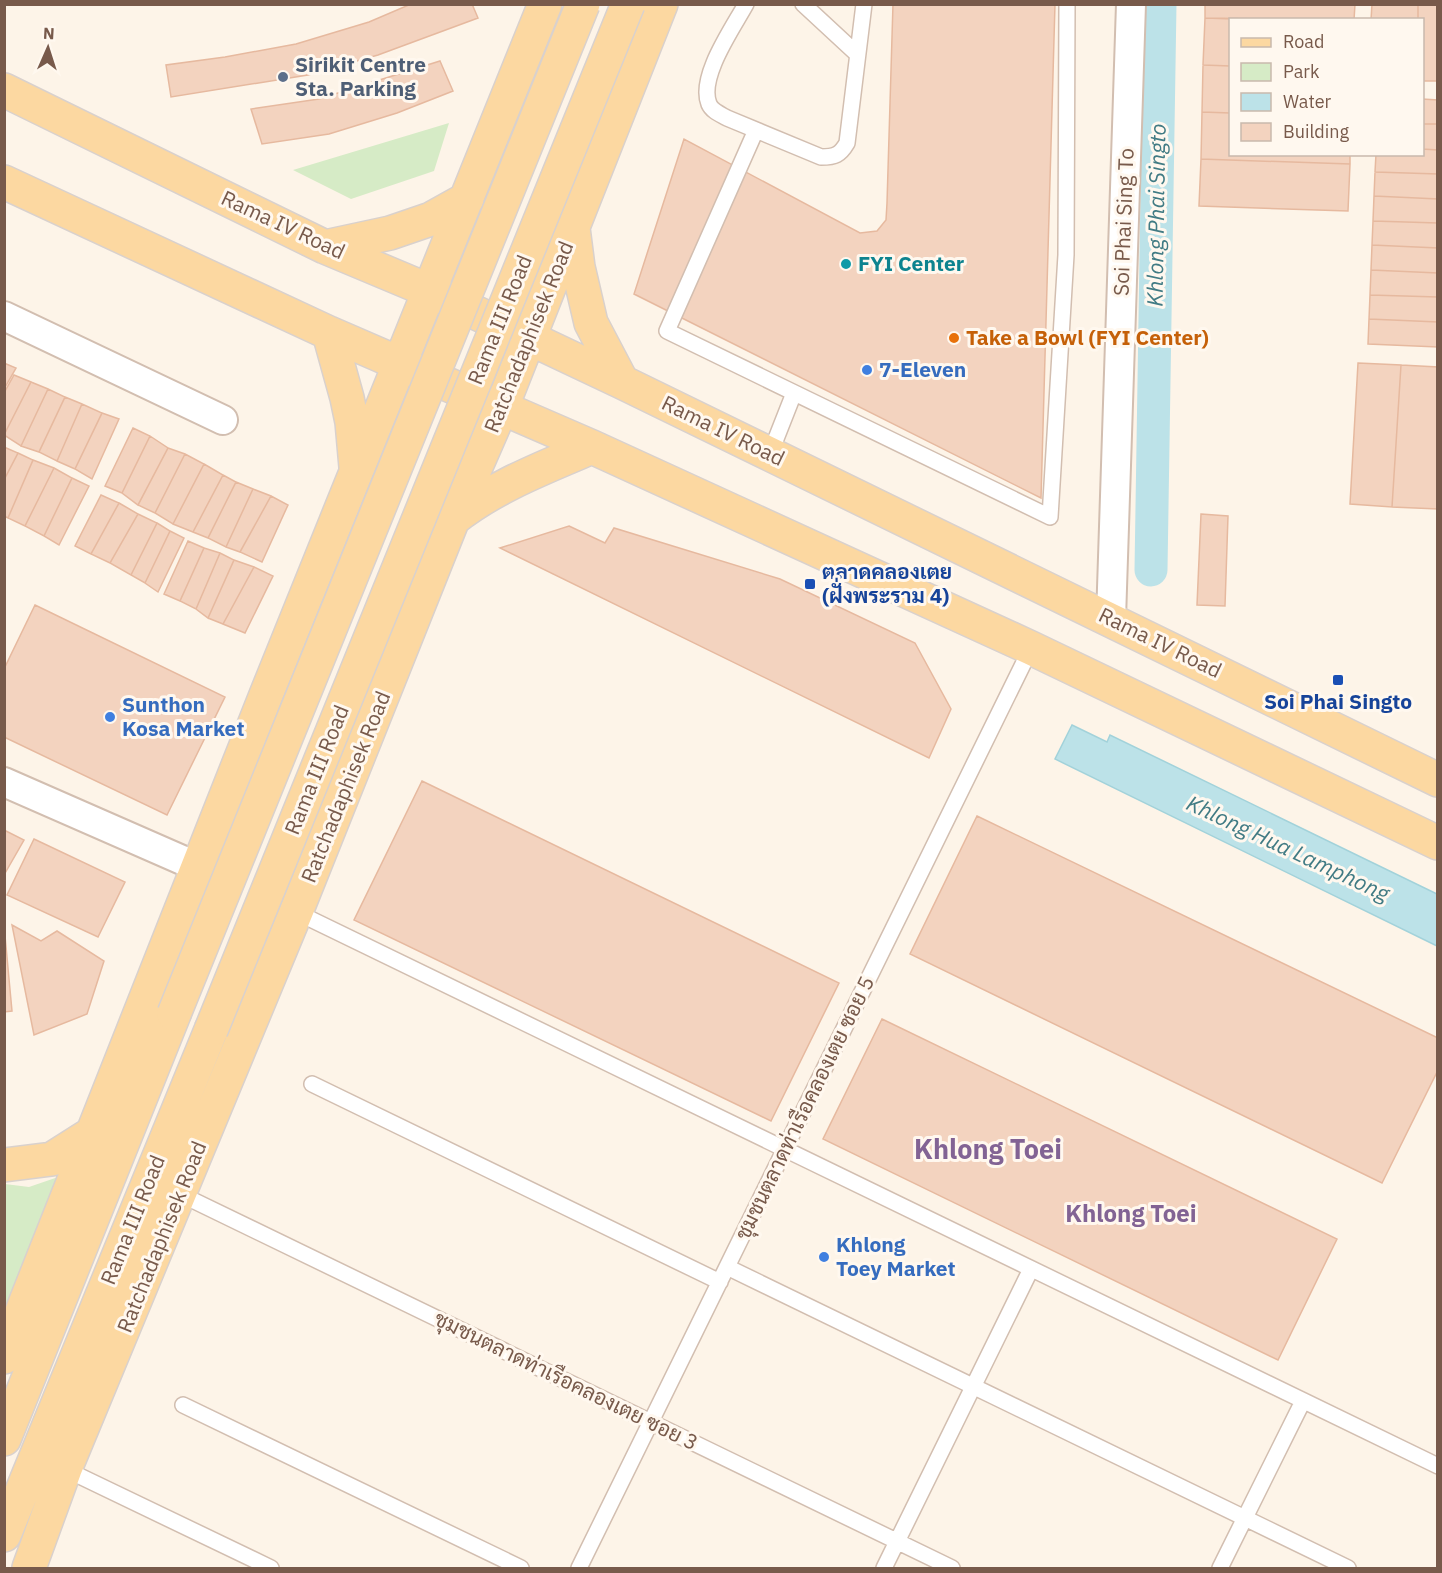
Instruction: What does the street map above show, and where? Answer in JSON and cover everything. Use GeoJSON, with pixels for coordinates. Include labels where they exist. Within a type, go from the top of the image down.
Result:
{"type":"FeatureCollection","features":[{"type":"Feature","properties":{"kind":"main road"},"geometry":{"type":"LineString","coordinates":[[4,1357],[545,4]]}},
{"type":"Feature","properties":{"kind":"main road","name":"Rama III Road"},"geometry":{"type":"LineString","coordinates":[[4,1439],[583,4]]}},
{"type":"Feature","properties":{"kind":"main road","name":"Rama III Road"},"geometry":{"type":"LineString","coordinates":[[4,1534],[628,4]]}},
{"type":"Feature","properties":{"kind":"main road","name":"Ratchadaphisek Road"},"geometry":{"type":"LineString","coordinates":[[28,1569],[65,1469],[296,912],[453,519],[501,409],[662,4]]}},
{"type":"Feature","properties":{"kind":"main road","name":"Rama IV Road"},"geometry":{"type":"LineString","coordinates":[[4,90],[325,247],[430,291],[622,382],[1437,780]]}},
{"type":"Feature","properties":{"kind":"main road"},"geometry":{"type":"LineString","coordinates":[[4,182],[328,333],[592,447],[1030,648],[1437,843]]}},
{"type":"Feature","properties":{"kind":"main road"},"geometry":{"type":"LineString","coordinates":[[325,247],[390,232],[431,219],[466,199]]}},
{"type":"Feature","properties":{"kind":"main road"},"geometry":{"type":"LineString","coordinates":[[573,228],[578,267],[591,323],[622,382]]}},
{"type":"Feature","properties":{"kind":"main road"},"geometry":{"type":"LineString","coordinates":[[328,333],[350,414],[356,472]]}},
{"type":"Feature","properties":{"kind":"main road"},"geometry":{"type":"LineString","coordinates":[[453,519],[477,500],[507,484],[592,447]]}},
{"type":"Feature","properties":{"kind":"main road"},"geometry":{"type":"LineString","coordinates":[[4,1165],[52,1159],[93,1133]]}},
{"type":"Feature","properties":{"kind":"street","name":"Soi Phai Sing To"},"geometry":{"type":"LineString","coordinates":[[1111,620],[1131,4]]}},
{"type":"Feature","properties":{"kind":"street"},"geometry":{"type":"LineString","coordinates":[[4,316],[223,420]]}},
{"type":"Feature","properties":{"kind":"street"},"geometry":{"type":"LineString","coordinates":[[4,782],[198,867]]}},
{"type":"Feature","properties":{"kind":"lane"},"geometry":{"type":"LineString","coordinates":[[746,4],[715,63],[706,87],[709,105],[716,112],[821,157],[833,157],[841,153],[847,143],[864,4]]}},
{"type":"Feature","properties":{"kind":"lane"},"geometry":{"type":"LineString","coordinates":[[803,4],[857,54]]}},
{"type":"Feature","properties":{"kind":"lane"},"geometry":{"type":"LineString","coordinates":[[756,130],[668,331],[1050,517],[1066,255],[1066,4]]}},
{"type":"Feature","properties":{"kind":"lane"},"geometry":{"type":"LineString","coordinates":[[770,454],[794,393]]}},
{"type":"Feature","properties":{"kind":"lane","name":"ชุมชนตลาดท่าเรือคลองเตย ซอย 5"},"geometry":{"type":"LineString","coordinates":[[579,1569],[1030,648]]}},
{"type":"Feature","properties":{"kind":"lane"},"geometry":{"type":"LineString","coordinates":[[296,912],[1437,1466]]}},
{"type":"Feature","properties":{"kind":"lane"},"geometry":{"type":"LineString","coordinates":[[312,1084],[720,1282]]}},
{"type":"Feature","properties":{"kind":"lane","name":"ชุมชนตลาดท่าเรือคลองเตย ซอย 3"},"geometry":{"type":"LineString","coordinates":[[180,1194],[952,1569]]}},
{"type":"Feature","properties":{"kind":"lane"},"geometry":{"type":"LineString","coordinates":[[727,1267],[1348,1569]]}},
{"type":"Feature","properties":{"kind":"lane"},"geometry":{"type":"LineString","coordinates":[[884,1569],[1031,1269]]}},
{"type":"Feature","properties":{"kind":"lane"},"geometry":{"type":"LineString","coordinates":[[1220,1569],[1303,1401]]}},
{"type":"Feature","properties":{"kind":"lane"},"geometry":{"type":"LineString","coordinates":[[183,1405],[521,1569]]}},
{"type":"Feature","properties":{"kind":"lane"},"geometry":{"type":"LineString","coordinates":[[65,1469],[271,1569]]}},
{"type":"Feature","properties":{"kind":"green space"},"geometry":{"type":"Polygon","coordinates":[[[449,123],[434,171],[351,199],[293,170],[449,123]]]}},
{"type":"Feature","properties":{"kind":"green space"},"geometry":{"type":"Polygon","coordinates":[[[61,1176],[5,1321],[5,1184],[29,1187],[61,1176]]]}},
{"type":"Feature","properties":{"kind":"water","name":"Khlong Hua Lamphong"},"geometry":{"type":"Polygon","coordinates":[[[1072,725],[1107,742],[1110,735],[1437,894],[1437,946],[1055,759],[1072,725]]]}},
{"type":"Feature","properties":{"kind":"building"},"geometry":{"type":"Polygon","coordinates":[[[411,4],[472,4],[478,18],[378,55],[308,75],[171,97],[166,65],[296,44],[369,22],[411,4]]]}},
{"type":"Feature","properties":{"kind":"building","name":"FYI Center"},"geometry":{"type":"Polygon","coordinates":[[[893,4],[1055,4],[1041,498],[634,294],[684,139],[860,233],[877,231],[886,220],[893,4]]]}},
{"type":"Feature","properties":{"kind":"building"},"geometry":{"type":"Polygon","coordinates":[[[1205,4],[1355,4],[1354,18],[1205,18],[1205,4]]]}},
{"type":"Feature","properties":{"kind":"building"},"geometry":{"type":"Polygon","coordinates":[[[1372,4],[1418,4],[1418,18],[1371,18],[1372,4]]]}},
{"type":"Feature","properties":{"kind":"building"},"geometry":{"type":"Polygon","coordinates":[[[1418,4],[1438,4],[1438,81],[1424,81],[1424,18],[1418,18],[1418,4]]]}},
{"type":"Feature","properties":{"kind":"building"},"geometry":{"type":"Polygon","coordinates":[[[1205,18],[1229,19],[1229,66],[1203,65],[1205,18]]]}},
{"type":"Feature","properties":{"kind":"building"},"geometry":{"type":"Polygon","coordinates":[[[440,61],[453,91],[397,113],[329,134],[262,144],[251,109],[319,99],[440,61]]]}},
{"type":"Feature","properties":{"kind":"building"},"geometry":{"type":"Polygon","coordinates":[[[1203,65],[1229,66],[1229,113],[1202,112],[1203,65]]]}},
{"type":"Feature","properties":{"kind":"building"},"geometry":{"type":"Polygon","coordinates":[[[1424,99],[1438,100],[1438,124],[1424,124],[1424,99]]]}},
{"type":"Feature","properties":{"kind":"building"},"geometry":{"type":"Polygon","coordinates":[[[1202,112],[1229,113],[1229,156],[1350,156],[1350,164],[1201,159],[1202,112]]]}},
{"type":"Feature","properties":{"kind":"building"},"geometry":{"type":"Polygon","coordinates":[[[1424,124],[1438,124],[1438,150],[1424,149],[1424,124]]]}},
{"type":"Feature","properties":{"kind":"building"},"geometry":{"type":"Polygon","coordinates":[[[1424,149],[1438,150],[1438,174],[1375,172],[1376,156],[1424,156],[1424,149]]]}},
{"type":"Feature","properties":{"kind":"building"},"geometry":{"type":"Polygon","coordinates":[[[1201,159],[1350,164],[1348,211],[1199,206],[1201,159]]]}},
{"type":"Feature","properties":{"kind":"building"},"geometry":{"type":"Polygon","coordinates":[[[1375,172],[1438,174],[1438,199],[1374,196],[1375,172]]]}},
{"type":"Feature","properties":{"kind":"building"},"geometry":{"type":"Polygon","coordinates":[[[1374,196],[1438,199],[1438,223],[1373,221],[1374,196]]]}},
{"type":"Feature","properties":{"kind":"building"},"geometry":{"type":"Polygon","coordinates":[[[1373,221],[1438,223],[1438,248],[1372,245],[1373,221]]]}},
{"type":"Feature","properties":{"kind":"building"},"geometry":{"type":"Polygon","coordinates":[[[1372,245],[1438,248],[1438,273],[1371,270],[1372,245]]]}},
{"type":"Feature","properties":{"kind":"building"},"geometry":{"type":"Polygon","coordinates":[[[1371,270],[1438,273],[1438,297],[1370,295],[1371,270]]]}},
{"type":"Feature","properties":{"kind":"building"},"geometry":{"type":"Polygon","coordinates":[[[1370,295],[1438,297],[1438,322],[1369,319],[1370,295]]]}},
{"type":"Feature","properties":{"kind":"building"},"geometry":{"type":"Polygon","coordinates":[[[1369,319],[1438,322],[1438,347],[1368,344],[1369,319]]]}},
{"type":"Feature","properties":{"kind":"building"},"geometry":{"type":"Polygon","coordinates":[[[4,363],[16,368],[4,389],[4,363]]]}},
{"type":"Feature","properties":{"kind":"building"},"geometry":{"type":"Polygon","coordinates":[[[1358,363],[1401,365],[1392,507],[1350,504],[1358,363]]]}},
{"type":"Feature","properties":{"kind":"building"},"geometry":{"type":"Polygon","coordinates":[[[1401,365],[1438,367],[1438,509],[1392,507],[1401,365]]]}},
{"type":"Feature","properties":{"kind":"building"},"geometry":{"type":"Polygon","coordinates":[[[14,375],[31,382],[4,435],[4,393],[14,375]]]}},
{"type":"Feature","properties":{"kind":"building"},"geometry":{"type":"Polygon","coordinates":[[[31,382],[48,389],[21,446],[4,435],[31,382]]]}},
{"type":"Feature","properties":{"kind":"building"},"geometry":{"type":"Polygon","coordinates":[[[48,389],[65,397],[39,452],[21,446],[48,389]]]}},
{"type":"Feature","properties":{"kind":"building"},"geometry":{"type":"Polygon","coordinates":[[[65,397],[82,404],[57,461],[39,452],[65,397]]]}},
{"type":"Feature","properties":{"kind":"building"},"geometry":{"type":"Polygon","coordinates":[[[82,404],[102,413],[75,469],[57,461],[82,404]]]}},
{"type":"Feature","properties":{"kind":"building"},"geometry":{"type":"Polygon","coordinates":[[[102,413],[119,419],[92,479],[75,469],[102,413]]]}},
{"type":"Feature","properties":{"kind":"building"},"geometry":{"type":"Polygon","coordinates":[[[133,428],[150,436],[122,493],[105,486],[133,428]]]}},
{"type":"Feature","properties":{"kind":"building"},"geometry":{"type":"Polygon","coordinates":[[[150,436],[168,448],[138,505],[122,493],[150,436]]]}},
{"type":"Feature","properties":{"kind":"building"},"geometry":{"type":"Polygon","coordinates":[[[4,447],[18,453],[4,480],[4,447]]]}},
{"type":"Feature","properties":{"kind":"building"},"geometry":{"type":"Polygon","coordinates":[[[168,448],[185,454],[155,513],[138,505],[168,448]]]}},
{"type":"Feature","properties":{"kind":"building"},"geometry":{"type":"Polygon","coordinates":[[[18,453],[33,460],[8,518],[4,516],[4,480],[18,453]]]}},
{"type":"Feature","properties":{"kind":"building"},"geometry":{"type":"Polygon","coordinates":[[[185,454],[204,464],[173,524],[155,513],[185,454]]]}},
{"type":"Feature","properties":{"kind":"building"},"geometry":{"type":"Polygon","coordinates":[[[33,460],[54,468],[25,526],[8,518],[33,460]]]}},
{"type":"Feature","properties":{"kind":"building"},"geometry":{"type":"Polygon","coordinates":[[[204,464],[223,475],[193,532],[173,524],[204,464]]]}},
{"type":"Feature","properties":{"kind":"building"},"geometry":{"type":"Polygon","coordinates":[[[54,468],[72,478],[44,536],[25,526],[54,468]]]}},
{"type":"Feature","properties":{"kind":"building"},"geometry":{"type":"Polygon","coordinates":[[[223,475],[236,482],[208,538],[193,532],[223,475]]]}},
{"type":"Feature","properties":{"kind":"building"},"geometry":{"type":"Polygon","coordinates":[[[72,478],[89,486],[59,545],[44,536],[72,478]]]}},
{"type":"Feature","properties":{"kind":"building"},"geometry":{"type":"Polygon","coordinates":[[[236,482],[253,489],[226,547],[208,538],[236,482]]]}},
{"type":"Feature","properties":{"kind":"building"},"geometry":{"type":"Polygon","coordinates":[[[253,489],[271,496],[240,552],[226,547],[253,489]]]}},
{"type":"Feature","properties":{"kind":"building"},"geometry":{"type":"Polygon","coordinates":[[[101,495],[119,503],[91,554],[75,546],[101,495]]]}},
{"type":"Feature","properties":{"kind":"building"},"geometry":{"type":"Polygon","coordinates":[[[271,496],[288,505],[262,562],[240,552],[271,496]]]}},
{"type":"Feature","properties":{"kind":"building"},"geometry":{"type":"Polygon","coordinates":[[[119,503],[138,514],[110,563],[91,554],[119,503]]]}},
{"type":"Feature","properties":{"kind":"building"},"geometry":{"type":"Polygon","coordinates":[[[138,514],[157,523],[131,575],[110,563],[138,514]]]}},
{"type":"Feature","properties":{"kind":"building"},"geometry":{"type":"Polygon","coordinates":[[[1201,514],[1228,516],[1225,606],[1197,605],[1201,514]]]}},
{"type":"Feature","properties":{"kind":"building"},"geometry":{"type":"Polygon","coordinates":[[[157,523],[170,531],[145,583],[131,575],[157,523]]]}},
{"type":"Feature","properties":{"kind":"building"},"geometry":{"type":"Polygon","coordinates":[[[569,526],[605,543],[614,528],[780,579],[915,643],[951,709],[929,758],[500,548],[569,526]]]}},
{"type":"Feature","properties":{"kind":"building"},"geometry":{"type":"Polygon","coordinates":[[[170,531],[184,538],[158,592],[145,583],[170,531]]]}},
{"type":"Feature","properties":{"kind":"building"},"geometry":{"type":"Polygon","coordinates":[[[188,541],[204,548],[180,601],[164,594],[188,541]]]}},
{"type":"Feature","properties":{"kind":"building"},"geometry":{"type":"Polygon","coordinates":[[[204,548],[220,553],[196,609],[180,601],[204,548]]]}},
{"type":"Feature","properties":{"kind":"building"},"geometry":{"type":"Polygon","coordinates":[[[220,553],[234,560],[208,618],[196,609],[220,553]]]}},
{"type":"Feature","properties":{"kind":"building"},"geometry":{"type":"Polygon","coordinates":[[[234,560],[254,567],[223,624],[208,618],[234,560]]]}},
{"type":"Feature","properties":{"kind":"building"},"geometry":{"type":"Polygon","coordinates":[[[254,567],[273,576],[245,633],[223,624],[254,567]]]}},
{"type":"Feature","properties":{"kind":"building","name":"Sunthon Kosa Market"},"geometry":{"type":"Polygon","coordinates":[[[35,605],[225,697],[167,815],[4,737],[4,669],[35,605]]]}},
{"type":"Feature","properties":{"kind":"building"},"geometry":{"type":"Polygon","coordinates":[[[422,781],[839,983],[771,1121],[354,920],[422,781]]]}},
{"type":"Feature","properties":{"kind":"building"},"geometry":{"type":"Polygon","coordinates":[[[977,816],[1438,1038],[1438,1070],[1382,1183],[910,954],[977,816]]]}},
{"type":"Feature","properties":{"kind":"building"},"geometry":{"type":"Polygon","coordinates":[[[4,830],[24,840],[4,875],[4,830]]]}},
{"type":"Feature","properties":{"kind":"building"},"geometry":{"type":"Polygon","coordinates":[[[34,839],[125,882],[98,937],[7,895],[34,839]]]}},
{"type":"Feature","properties":{"kind":"building"},"geometry":{"type":"Polygon","coordinates":[[[4,925],[12,1011],[4,1012],[4,925]]]}},
{"type":"Feature","properties":{"kind":"building"},"geometry":{"type":"Polygon","coordinates":[[[12,925],[41,941],[57,931],[104,961],[87,1014],[34,1035],[12,925]]]}},
{"type":"Feature","properties":{"kind":"building"},"geometry":{"type":"Polygon","coordinates":[[[882,1019],[1337,1239],[1278,1360],[823,1139],[882,1019]]]}},
{"type":"Feature","properties":{"kind":"waterway","name":"Khlong Phai Singto"},"geometry":{"type":"LineString","coordinates":[[1151,570],[1160,4]]}},
{"type":"Feature","properties":{"kind":"place","name":"Sirikit Centre Sta. Parking"},"geometry":{"type":"Point","coordinates":[283,77]}},
{"type":"Feature","properties":{"kind":"place","name":"FYI Center"},"geometry":{"type":"Point","coordinates":[846,264]}},
{"type":"Feature","properties":{"kind":"place","name":"Take a Bowl (FYI Center)"},"geometry":{"type":"Point","coordinates":[954,338]}},
{"type":"Feature","properties":{"kind":"place","name":"7-Eleven"},"geometry":{"type":"Point","coordinates":[867,370]}},
{"type":"Feature","properties":{"kind":"place","name":"ตลาดคลองเตย (ฝั่งพระราม 4)"},"geometry":{"type":"Point","coordinates":[810,584]}},
{"type":"Feature","properties":{"kind":"place","name":"Soi Phai Singto"},"geometry":{"type":"Point","coordinates":[1338,680]}},
{"type":"Feature","properties":{"kind":"place","name":"Sunthon Kosa Market"},"geometry":{"type":"Point","coordinates":[110,717]}},
{"type":"Feature","properties":{"kind":"place","name":"Khlong Toey Market"},"geometry":{"type":"Point","coordinates":[824,1257]}},
{"type":"Feature","properties":{"kind":"district","name":"Khlong Toei"},"geometry":{"type":"Point","coordinates":[988,1150]}},
{"type":"Feature","properties":{"kind":"district","name":"Khlong Toei"},"geometry":{"type":"Point","coordinates":[1131,1214]}}]}
